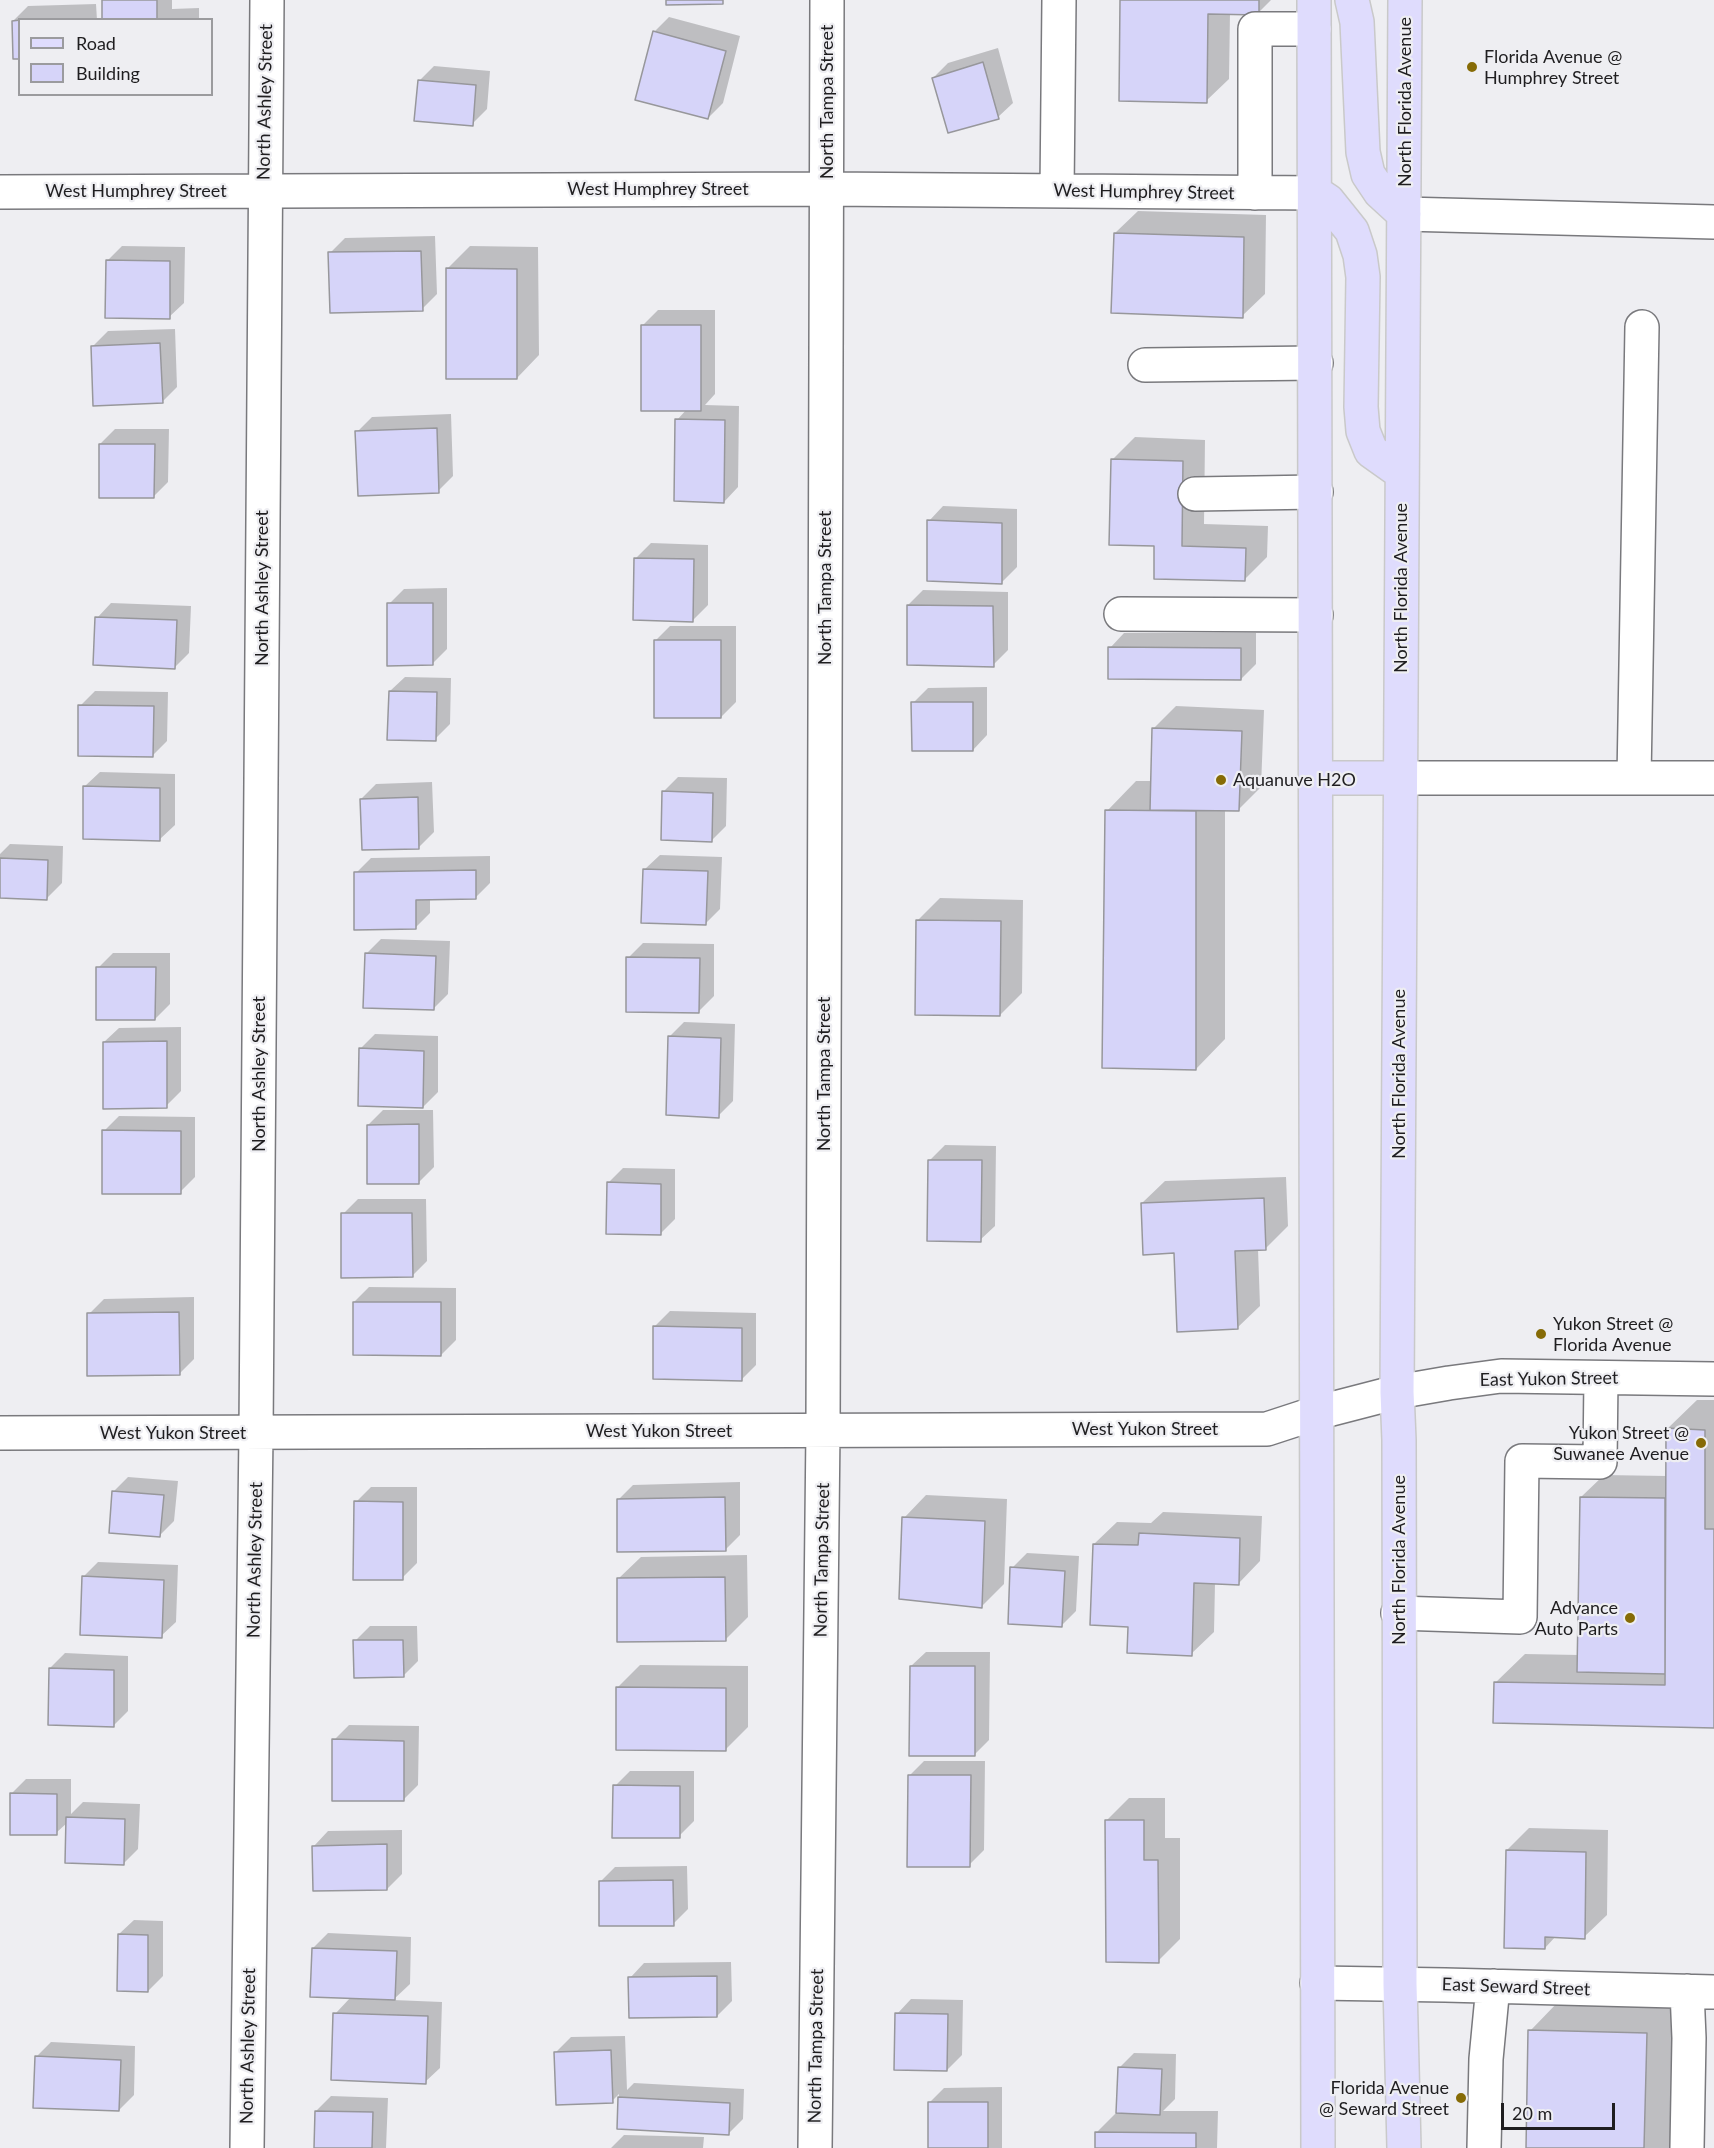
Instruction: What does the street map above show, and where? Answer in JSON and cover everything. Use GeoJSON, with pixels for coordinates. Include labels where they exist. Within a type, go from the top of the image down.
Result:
{"type":"FeatureCollection","features":[{"type":"Feature","properties":{"kind":"main road"},"geometry":{"type":"LineString","coordinates":[[1352,0],[1357,22],[1363,152],[1368,174],[1380,192],[1404,214]]}},
{"type":"Feature","properties":{"kind":"main road","name":"North Florida Avenue"},"geometry":{"type":"LineString","coordinates":[[1404,2148],[1400,1984],[1397,1392],[1405,0]]}},
{"type":"Feature","properties":{"kind":"main road"},"geometry":{"type":"LineString","coordinates":[[1314,15],[1318,2148]]}},
{"type":"Feature","properties":{"kind":"main road"},"geometry":{"type":"LineString","coordinates":[[1316,194],[1328,201],[1352,231],[1360,255],[1363,277],[1361,407],[1363,431],[1371,451],[1402,473]]}},
{"type":"Feature","properties":{"kind":"main road"},"geometry":{"type":"LineString","coordinates":[[1316,778],[1400,778]]}},
{"type":"Feature","properties":{"kind":"street","name":"North Ashley Street"},"geometry":{"type":"LineString","coordinates":[[247,2148],[256,1433],[267,0]]}},
{"type":"Feature","properties":{"kind":"street","name":"North Tampa Street"},"geometry":{"type":"LineString","coordinates":[[815,2148],[823,1430],[827,0]]}},
{"type":"Feature","properties":{"kind":"street"},"geometry":{"type":"LineString","coordinates":[[1058,191],[1059,0]]}},
{"type":"Feature","properties":{"kind":"street"},"geometry":{"type":"LineString","coordinates":[[1255,193],[1255,29],[1314,15]]}},
{"type":"Feature","properties":{"kind":"street","name":"West Humphrey Street"},"geometry":{"type":"LineString","coordinates":[[0,192],[826,189],[1316,194]]}},
{"type":"Feature","properties":{"kind":"street"},"geometry":{"type":"LineString","coordinates":[[1404,214],[1714,222]]}},
{"type":"Feature","properties":{"kind":"street"},"geometry":{"type":"LineString","coordinates":[[1634,778],[1642,327]]}},
{"type":"Feature","properties":{"kind":"street"},"geometry":{"type":"LineString","coordinates":[[1145,364],[1316,363]]}},
{"type":"Feature","properties":{"kind":"street"},"geometry":{"type":"LineString","coordinates":[[1195,494],[1316,492]]}},
{"type":"Feature","properties":{"kind":"street"},"geometry":{"type":"LineString","coordinates":[[1121,614],[1316,615]]}},
{"type":"Feature","properties":{"kind":"street"},"geometry":{"type":"LineString","coordinates":[[1400,778],[1714,778]]}},
{"type":"Feature","properties":{"kind":"street","name":"East Yukon Street"},"geometry":{"type":"LineString","coordinates":[[1316,1413],[1397,1392],[1501,1376],[1714,1379]]}},
{"type":"Feature","properties":{"kind":"street"},"geometry":{"type":"LineString","coordinates":[[1398,1613],[1520,1617],[1522,1461],[1600,1462],[1601,1378]]}},
{"type":"Feature","properties":{"kind":"street","name":"West Yukon Street"},"geometry":{"type":"LineString","coordinates":[[0,1433],[1267,1429],[1316,1413]]}},
{"type":"Feature","properties":{"kind":"street","name":"East Seward Street"},"geometry":{"type":"LineString","coordinates":[[1317,1983],[1701,1992]]}},
{"type":"Feature","properties":{"kind":"street"},"geometry":{"type":"LineString","coordinates":[[1484,2148],[1486,2059],[1493,1986]]}},
{"type":"Feature","properties":{"kind":"street"},"geometry":{"type":"LineString","coordinates":[[1687,2148],[1689,2038],[1701,1992]]}},
{"type":"Feature","properties":{"kind":"building"},"geometry":{"type":"Polygon","coordinates":[[[102,0],[157,0],[157,18],[102,18],[102,0]]]}},
{"type":"Feature","properties":{"kind":"building"},"geometry":{"type":"Polygon","coordinates":[[[666,0],[723,0],[723,4],[666,5],[666,0]]]}},
{"type":"Feature","properties":{"kind":"building"},"geometry":{"type":"Polygon","coordinates":[[[1120,0],[1259,0],[1259,15],[1208,14],[1207,103],[1119,101],[1120,0]]]}},
{"type":"Feature","properties":{"kind":"building"},"geometry":{"type":"Polygon","coordinates":[[[18,20],[18,59],[13,59],[12,21],[18,20]]]}},
{"type":"Feature","properties":{"kind":"building"},"geometry":{"type":"Polygon","coordinates":[[[653,31],[726,51],[708,119],[635,100],[653,31]]]}},
{"type":"Feature","properties":{"kind":"building"},"geometry":{"type":"Polygon","coordinates":[[[983,62],[999,119],[948,133],[932,78],[983,62]]]}},
{"type":"Feature","properties":{"kind":"building"},"geometry":{"type":"Polygon","coordinates":[[[418,80],[476,85],[473,126],[414,121],[418,80]]]}},
{"type":"Feature","properties":{"kind":"building"},"geometry":{"type":"Polygon","coordinates":[[[1114,233],[1244,237],[1243,318],[1111,313],[1114,233]]]}},
{"type":"Feature","properties":{"kind":"building"},"geometry":{"type":"Polygon","coordinates":[[[421,251],[423,311],[330,313],[328,252],[421,251]]]}},
{"type":"Feature","properties":{"kind":"building"},"geometry":{"type":"Polygon","coordinates":[[[106,260],[170,261],[170,319],[105,318],[106,260]]]}},
{"type":"Feature","properties":{"kind":"building"},"geometry":{"type":"Polygon","coordinates":[[[446,268],[517,269],[517,379],[446,379],[446,268]]]}},
{"type":"Feature","properties":{"kind":"building"},"geometry":{"type":"Polygon","coordinates":[[[641,325],[701,325],[701,411],[641,411],[641,325]]]}},
{"type":"Feature","properties":{"kind":"building"},"geometry":{"type":"Polygon","coordinates":[[[160,343],[163,403],[93,406],[91,346],[160,343]]]}},
{"type":"Feature","properties":{"kind":"building"},"geometry":{"type":"Polygon","coordinates":[[[675,419],[725,420],[724,503],[674,501],[675,419]]]}},
{"type":"Feature","properties":{"kind":"building"},"geometry":{"type":"Polygon","coordinates":[[[437,428],[439,493],[358,496],[355,431],[437,428]]]}},
{"type":"Feature","properties":{"kind":"building"},"geometry":{"type":"Polygon","coordinates":[[[99,444],[155,444],[154,498],[99,498],[99,444]]]}},
{"type":"Feature","properties":{"kind":"building"},"geometry":{"type":"Polygon","coordinates":[[[1111,459],[1183,461],[1182,546],[1246,548],[1245,581],[1154,579],[1154,546],[1109,545],[1111,459]]]}},
{"type":"Feature","properties":{"kind":"building"},"geometry":{"type":"Polygon","coordinates":[[[927,520],[1002,523],[1002,584],[927,581],[927,520]]]}},
{"type":"Feature","properties":{"kind":"building"},"geometry":{"type":"Polygon","coordinates":[[[634,558],[694,559],[693,622],[633,620],[634,558]]]}},
{"type":"Feature","properties":{"kind":"building"},"geometry":{"type":"Polygon","coordinates":[[[387,603],[433,603],[433,665],[387,666],[387,603]]]}},
{"type":"Feature","properties":{"kind":"building"},"geometry":{"type":"Polygon","coordinates":[[[907,605],[993,606],[994,667],[907,665],[907,605]]]}},
{"type":"Feature","properties":{"kind":"building"},"geometry":{"type":"Polygon","coordinates":[[[95,617],[177,620],[175,669],[93,665],[95,617]]]}},
{"type":"Feature","properties":{"kind":"building"},"geometry":{"type":"Polygon","coordinates":[[[654,640],[721,640],[721,718],[654,718],[654,640]]]}},
{"type":"Feature","properties":{"kind":"building"},"geometry":{"type":"Polygon","coordinates":[[[1108,647],[1241,648],[1241,680],[1108,679],[1108,647]]]}},
{"type":"Feature","properties":{"kind":"building"},"geometry":{"type":"Polygon","coordinates":[[[389,691],[437,692],[436,741],[387,740],[389,691]]]}},
{"type":"Feature","properties":{"kind":"building"},"geometry":{"type":"Polygon","coordinates":[[[911,702],[973,702],[973,751],[912,751],[911,702]]]}},
{"type":"Feature","properties":{"kind":"building"},"geometry":{"type":"Polygon","coordinates":[[[78,705],[154,706],[153,757],[78,756],[78,705]]]}},
{"type":"Feature","properties":{"kind":"building"},"geometry":{"type":"Polygon","coordinates":[[[1152,728],[1242,731],[1239,811],[1150,810],[1152,728]]]}},
{"type":"Feature","properties":{"kind":"building"},"geometry":{"type":"Polygon","coordinates":[[[83,786],[160,788],[160,841],[83,839],[83,786]]]}},
{"type":"Feature","properties":{"kind":"building"},"geometry":{"type":"Polygon","coordinates":[[[662,791],[713,793],[712,842],[661,840],[662,791]]]}},
{"type":"Feature","properties":{"kind":"building"},"geometry":{"type":"Polygon","coordinates":[[[418,797],[419,849],[362,850],[360,799],[418,797]]]}},
{"type":"Feature","properties":{"kind":"building"},"geometry":{"type":"Polygon","coordinates":[[[1105,810],[1196,811],[1196,1070],[1102,1068],[1105,810]]]}},
{"type":"Feature","properties":{"kind":"building"},"geometry":{"type":"Polygon","coordinates":[[[0,858],[48,860],[47,900],[0,898],[0,858]]]}},
{"type":"Feature","properties":{"kind":"building"},"geometry":{"type":"Polygon","coordinates":[[[643,869],[708,871],[706,925],[641,923],[643,869]]]}},
{"type":"Feature","properties":{"kind":"building"},"geometry":{"type":"Polygon","coordinates":[[[476,870],[476,899],[416,900],[416,929],[354,930],[354,872],[476,870]]]}},
{"type":"Feature","properties":{"kind":"building"},"geometry":{"type":"Polygon","coordinates":[[[916,920],[1001,921],[1000,1016],[915,1015],[916,920]]]}},
{"type":"Feature","properties":{"kind":"building"},"geometry":{"type":"Polygon","coordinates":[[[365,953],[436,956],[434,1010],[363,1008],[365,953]]]}},
{"type":"Feature","properties":{"kind":"building"},"geometry":{"type":"Polygon","coordinates":[[[626,957],[700,958],[699,1013],[626,1012],[626,957]]]}},
{"type":"Feature","properties":{"kind":"building"},"geometry":{"type":"Polygon","coordinates":[[[96,967],[156,967],[155,1020],[96,1020],[96,967]]]}},
{"type":"Feature","properties":{"kind":"building"},"geometry":{"type":"Polygon","coordinates":[[[668,1036],[721,1038],[719,1118],[666,1115],[668,1036]]]}},
{"type":"Feature","properties":{"kind":"building"},"geometry":{"type":"Polygon","coordinates":[[[167,1041],[167,1108],[103,1109],[103,1042],[167,1041]]]}},
{"type":"Feature","properties":{"kind":"building"},"geometry":{"type":"Polygon","coordinates":[[[359,1048],[424,1051],[423,1108],[358,1106],[359,1048]]]}},
{"type":"Feature","properties":{"kind":"building"},"geometry":{"type":"Polygon","coordinates":[[[419,1124],[419,1184],[367,1184],[367,1125],[419,1124]]]}},
{"type":"Feature","properties":{"kind":"building"},"geometry":{"type":"Polygon","coordinates":[[[102,1130],[181,1131],[181,1194],[102,1194],[102,1130]]]}},
{"type":"Feature","properties":{"kind":"building"},"geometry":{"type":"Polygon","coordinates":[[[928,1160],[982,1160],[981,1242],[927,1241],[928,1160]]]}},
{"type":"Feature","properties":{"kind":"building"},"geometry":{"type":"Polygon","coordinates":[[[607,1182],[661,1184],[661,1235],[606,1234],[607,1182]]]}},
{"type":"Feature","properties":{"kind":"building"},"geometry":{"type":"Polygon","coordinates":[[[1264,1198],[1266,1250],[1235,1251],[1238,1329],[1177,1332],[1174,1253],[1143,1255],[1141,1203],[1264,1198]]]}},
{"type":"Feature","properties":{"kind":"building"},"geometry":{"type":"Polygon","coordinates":[[[341,1213],[412,1213],[413,1277],[341,1278],[341,1213]]]}},
{"type":"Feature","properties":{"kind":"building"},"geometry":{"type":"Polygon","coordinates":[[[353,1302],[441,1302],[441,1356],[353,1355],[353,1302]]]}},
{"type":"Feature","properties":{"kind":"building"},"geometry":{"type":"Polygon","coordinates":[[[179,1312],[180,1375],[87,1376],[87,1313],[179,1312]]]}},
{"type":"Feature","properties":{"kind":"building"},"geometry":{"type":"Polygon","coordinates":[[[653,1326],[742,1328],[742,1381],[653,1379],[653,1326]]]}},
{"type":"Feature","properties":{"kind":"building"},"geometry":{"type":"Polygon","coordinates":[[[1666,1428],[1705,1430],[1705,1529],[1714,1529],[1714,1728],[1493,1723],[1494,1682],[1665,1685],[1666,1428]]]}},
{"type":"Feature","properties":{"kind":"building"},"geometry":{"type":"Polygon","coordinates":[[[112,1491],[164,1495],[160,1537],[109,1533],[112,1491]]]}},
{"type":"Feature","properties":{"kind":"building"},"geometry":{"type":"Polygon","coordinates":[[[725,1497],[726,1551],[617,1552],[617,1499],[725,1497]]]}},
{"type":"Feature","properties":{"kind":"building"},"geometry":{"type":"Polygon","coordinates":[[[1580,1497],[1665,1498],[1665,1674],[1577,1672],[1580,1497]]]}},
{"type":"Feature","properties":{"kind":"building"},"geometry":{"type":"Polygon","coordinates":[[[354,1501],[403,1502],[403,1580],[353,1580],[354,1501]]]}},
{"type":"Feature","properties":{"kind":"building"},"geometry":{"type":"Polygon","coordinates":[[[902,1517],[985,1521],[982,1608],[899,1599],[902,1517]]]}},
{"type":"Feature","properties":{"kind":"building"},"geometry":{"type":"Polygon","coordinates":[[[1139,1533],[1240,1538],[1239,1585],[1194,1583],[1192,1656],[1127,1653],[1128,1627],[1090,1625],[1093,1544],[1138,1545],[1139,1533]]]}},
{"type":"Feature","properties":{"kind":"building"},"geometry":{"type":"Polygon","coordinates":[[[1010,1567],[1065,1571],[1062,1627],[1008,1624],[1010,1567]]]}},
{"type":"Feature","properties":{"kind":"building"},"geometry":{"type":"Polygon","coordinates":[[[82,1576],[164,1580],[162,1638],[80,1635],[82,1576]]]}},
{"type":"Feature","properties":{"kind":"building"},"geometry":{"type":"Polygon","coordinates":[[[725,1577],[726,1641],[617,1642],[617,1578],[725,1577]]]}},
{"type":"Feature","properties":{"kind":"building"},"geometry":{"type":"Polygon","coordinates":[[[353,1640],[403,1640],[404,1677],[354,1678],[353,1640]]]}},
{"type":"Feature","properties":{"kind":"building"},"geometry":{"type":"Polygon","coordinates":[[[910,1666],[975,1666],[975,1756],[909,1756],[910,1666]]]}},
{"type":"Feature","properties":{"kind":"building"},"geometry":{"type":"Polygon","coordinates":[[[49,1668],[114,1670],[114,1727],[48,1725],[49,1668]]]}},
{"type":"Feature","properties":{"kind":"building"},"geometry":{"type":"Polygon","coordinates":[[[616,1687],[726,1688],[726,1751],[616,1750],[616,1687]]]}},
{"type":"Feature","properties":{"kind":"building"},"geometry":{"type":"Polygon","coordinates":[[[332,1739],[404,1741],[404,1801],[332,1801],[332,1739]]]}},
{"type":"Feature","properties":{"kind":"building"},"geometry":{"type":"Polygon","coordinates":[[[908,1775],[971,1775],[970,1867],[907,1867],[908,1775]]]}},
{"type":"Feature","properties":{"kind":"building"},"geometry":{"type":"Polygon","coordinates":[[[613,1785],[680,1786],[680,1838],[612,1838],[613,1785]]]}},
{"type":"Feature","properties":{"kind":"building"},"geometry":{"type":"Polygon","coordinates":[[[10,1793],[57,1794],[57,1835],[10,1835],[10,1793]]]}},
{"type":"Feature","properties":{"kind":"building"},"geometry":{"type":"Polygon","coordinates":[[[66,1817],[125,1819],[124,1865],[65,1863],[66,1817]]]}},
{"type":"Feature","properties":{"kind":"building"},"geometry":{"type":"Polygon","coordinates":[[[1105,1820],[1144,1820],[1144,1860],[1158,1860],[1159,1963],[1106,1962],[1105,1820]]]}},
{"type":"Feature","properties":{"kind":"building"},"geometry":{"type":"Polygon","coordinates":[[[387,1844],[387,1890],[313,1891],[312,1846],[387,1844]]]}},
{"type":"Feature","properties":{"kind":"building"},"geometry":{"type":"Polygon","coordinates":[[[1506,1850],[1586,1852],[1585,1939],[1545,1937],[1545,1949],[1504,1948],[1506,1850]]]}},
{"type":"Feature","properties":{"kind":"building"},"geometry":{"type":"Polygon","coordinates":[[[673,1880],[674,1926],[599,1926],[599,1881],[673,1880]]]}},
{"type":"Feature","properties":{"kind":"building"},"geometry":{"type":"Polygon","coordinates":[[[118,1934],[148,1935],[148,1992],[117,1991],[118,1934]]]}},
{"type":"Feature","properties":{"kind":"building"},"geometry":{"type":"Polygon","coordinates":[[[312,1948],[397,1951],[395,2000],[310,1997],[312,1948]]]}},
{"type":"Feature","properties":{"kind":"building"},"geometry":{"type":"Polygon","coordinates":[[[717,1976],[717,2017],[629,2018],[628,1977],[717,1976]]]}},
{"type":"Feature","properties":{"kind":"building"},"geometry":{"type":"Polygon","coordinates":[[[333,2013],[428,2016],[426,2084],[331,2080],[333,2013]]]}},
{"type":"Feature","properties":{"kind":"building"},"geometry":{"type":"Polygon","coordinates":[[[895,2013],[948,2014],[947,2071],[894,2070],[895,2013]]]}},
{"type":"Feature","properties":{"kind":"building"},"geometry":{"type":"Polygon","coordinates":[[[1528,2030],[1647,2033],[1644,2148],[1526,2148],[1528,2030]]]}},
{"type":"Feature","properties":{"kind":"building"},"geometry":{"type":"Polygon","coordinates":[[[611,2050],[613,2103],[556,2105],[554,2052],[611,2050]]]}},
{"type":"Feature","properties":{"kind":"building"},"geometry":{"type":"Polygon","coordinates":[[[35,2056],[121,2060],[119,2111],[33,2108],[35,2056]]]}},
{"type":"Feature","properties":{"kind":"building"},"geometry":{"type":"Polygon","coordinates":[[[1118,2067],[1162,2069],[1160,2115],[1116,2113],[1118,2067]]]}},
{"type":"Feature","properties":{"kind":"building"},"geometry":{"type":"Polygon","coordinates":[[[618,2097],[730,2103],[729,2135],[617,2129],[618,2097]]]}},
{"type":"Feature","properties":{"kind":"building"},"geometry":{"type":"Polygon","coordinates":[[[928,2102],[988,2102],[988,2148],[928,2148],[928,2102]]]}},
{"type":"Feature","properties":{"kind":"building"},"geometry":{"type":"Polygon","coordinates":[[[315,2111],[373,2112],[372,2148],[314,2148],[315,2111]]]}},
{"type":"Feature","properties":{"kind":"building"},"geometry":{"type":"Polygon","coordinates":[[[1095,2132],[1196,2133],[1196,2148],[1095,2148],[1095,2132]]]}},
{"type":"Feature","properties":{"kind":"place","name":"Florida Avenue @ Humphrey Street"},"geometry":{"type":"Point","coordinates":[1472,67]}},
{"type":"Feature","properties":{"kind":"place","name":"Aquanuve H2O"},"geometry":{"type":"Point","coordinates":[1221,780]}},
{"type":"Feature","properties":{"kind":"place","name":"Yukon Street @ Florida Avenue"},"geometry":{"type":"Point","coordinates":[1541,1334]}},
{"type":"Feature","properties":{"kind":"place","name":"Yukon Street @ Suwanee Avenue"},"geometry":{"type":"Point","coordinates":[1701,1443]}},
{"type":"Feature","properties":{"kind":"place","name":"Advance Auto Parts"},"geometry":{"type":"Point","coordinates":[1630,1618]}},
{"type":"Feature","properties":{"kind":"place","name":"Florida Avenue @ Seward Street"},"geometry":{"type":"Point","coordinates":[1461,2098]}}]}
